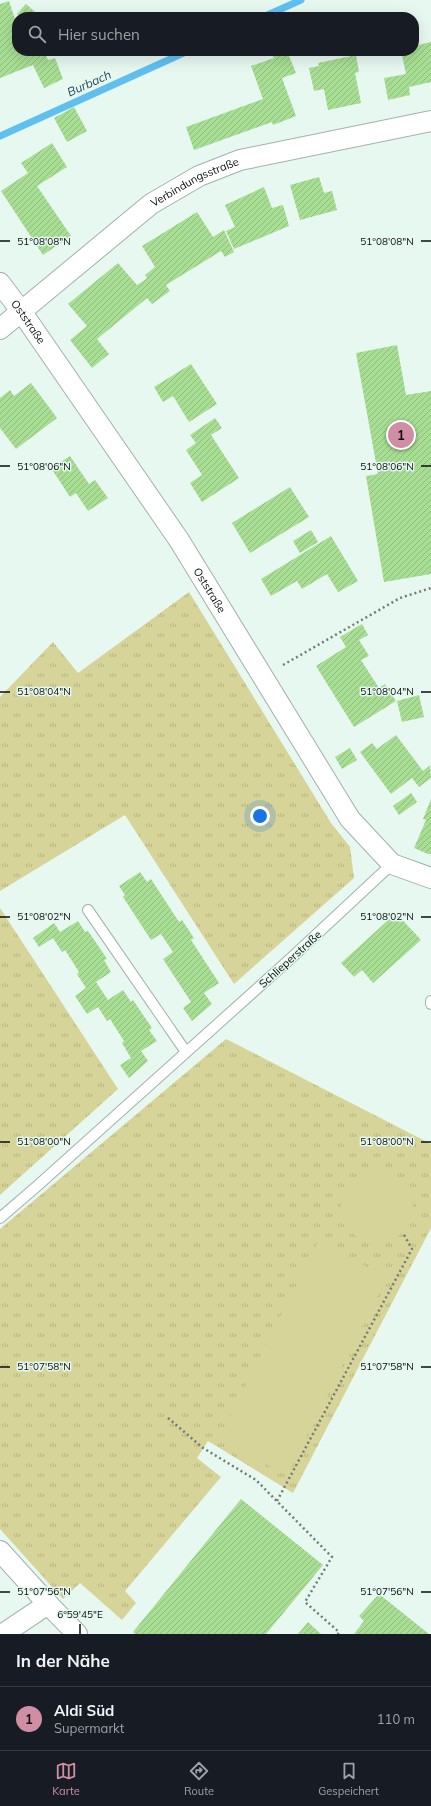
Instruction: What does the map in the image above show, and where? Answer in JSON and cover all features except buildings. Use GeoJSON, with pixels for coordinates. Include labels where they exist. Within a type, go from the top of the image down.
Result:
{"type":"FeatureCollection","features":[{"type":"Feature","properties":{"kind":"street","name":"Verbindungsstraße"},"geometry":{"type":"LineString","coordinates":[[0,329],[151,204],[199,176],[240,160],[431,122]]}},
{"type":"Feature","properties":{"kind":"street","name":"Oststraße"},"geometry":{"type":"LineString","coordinates":[[0,283],[180,540],[350,819],[392,864],[431,878]]}},
{"type":"Feature","properties":{"kind":"street"},"geometry":{"type":"LineString","coordinates":[[0,1551],[77,1634]]}},
{"type":"Feature","properties":{"kind":"street"},"geometry":{"type":"LineString","coordinates":[[2,1634],[48,1604]]}},
{"type":"Feature","properties":{"kind":"lane","name":"Schlieperstraße"},"geometry":{"type":"LineString","coordinates":[[0,1218],[289,960],[392,864]]}},
{"type":"Feature","properties":{"kind":"lane"},"geometry":{"type":"LineString","coordinates":[[88,910],[186,1052]]}},
{"type":"Feature","properties":{"kind":"path"},"geometry":{"type":"LineString","coordinates":[[264,676],[394,602],[431,588]]}},
{"type":"Feature","properties":{"kind":"path"},"geometry":{"type":"LineString","coordinates":[[277,1501],[412,1249],[403,1233]]}},
{"type":"Feature","properties":{"kind":"path"},"geometry":{"type":"LineString","coordinates":[[168,1418],[203,1448],[256,1480],[332,1558],[305,1602],[339,1632],[338,1634]]}},
{"type":"Feature","properties":{"kind":"green space"},"geometry":{"type":"Polygon","coordinates":[[[189,592],[331,823],[350,847],[354,878],[234,984],[125,815],[0,891],[0,697],[53,642],[78,673],[189,592]]]}},
{"type":"Feature","properties":{"kind":"green space"},"geometry":{"type":"Polygon","coordinates":[[[0,908],[118,1089],[0,1195],[0,908]]]}},
{"type":"Feature","properties":{"kind":"green space"},"geometry":{"type":"Polygon","coordinates":[[[226,1039],[431,1144],[431,1228],[293,1493],[208,1441],[197,1458],[221,1477],[125,1591],[136,1603],[122,1620],[80,1583],[63,1599],[0,1529],[0,1229],[226,1039]]]}},
{"type":"Feature","properties":{"kind":"green space"},"geometry":{"type":"Polygon","coordinates":[[[370,1171],[384,1171],[391,1173],[403,1181],[411,1193],[413,1207],[411,1221],[403,1233],[391,1241],[384,1243],[370,1243],[363,1241],[351,1233],[343,1221],[341,1214],[341,1200],[343,1193],[351,1181],[363,1173],[370,1171]]]}},
{"type":"Feature","properties":{"kind":"green space"},"geometry":{"type":"Polygon","coordinates":[[[318,1242],[387,1277],[287,1475],[218,1440],[318,1242]]]}},
{"type":"Feature","properties":{"kind":"waterway","name":"Burbach"},"geometry":{"type":"LineString","coordinates":[[274,12],[301,0]]}},
{"type":"Feature","properties":{"kind":"waterway","name":"Burbach"},"geometry":{"type":"LineString","coordinates":[[0,136],[177,56]]}},
{"type":"Feature","properties":{"kind":"place","name":"Aldi Süd"},"geometry":{"type":"Point","coordinates":[401,435]}}]}
